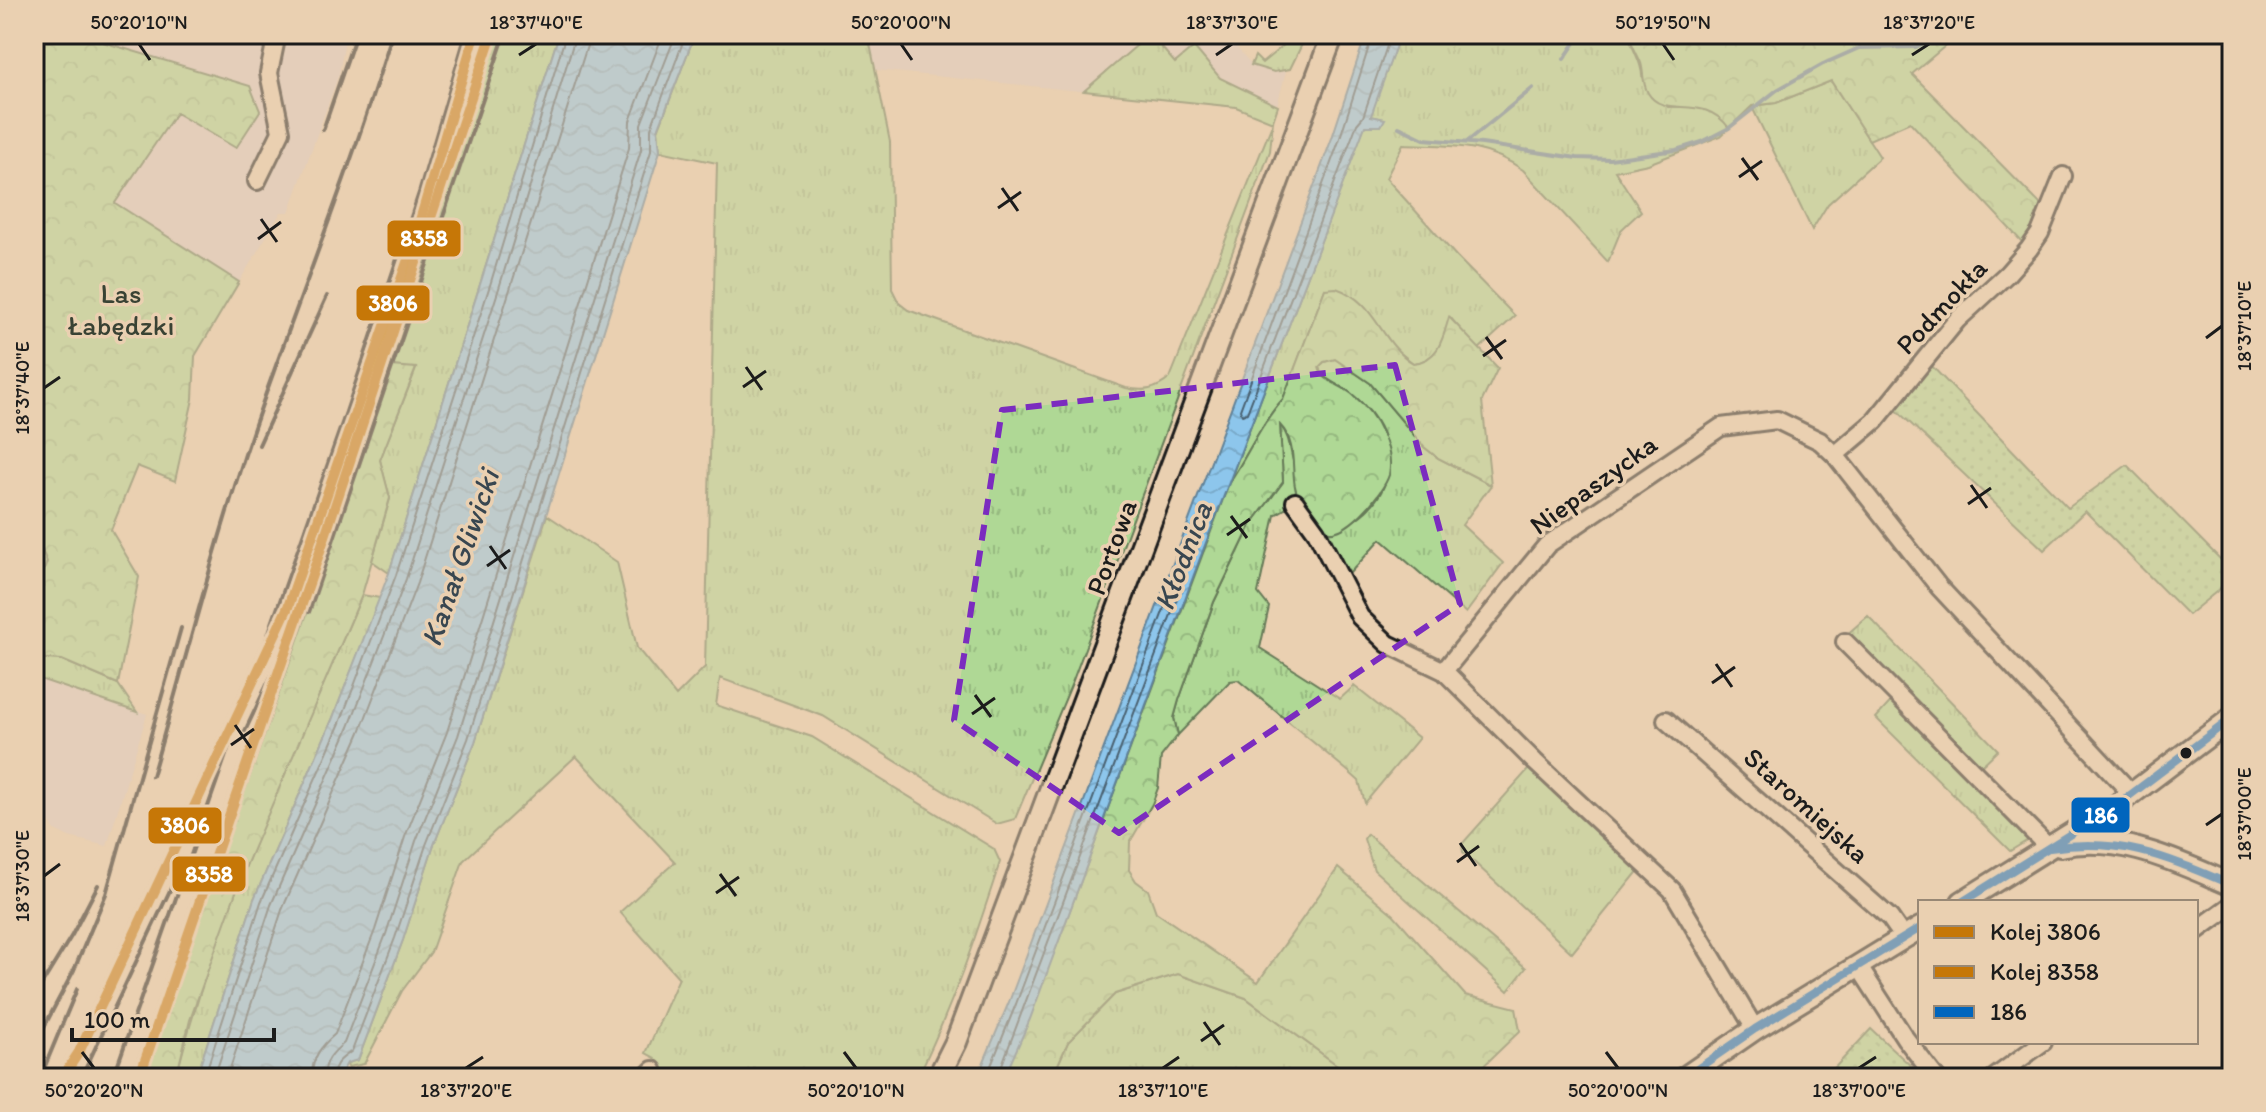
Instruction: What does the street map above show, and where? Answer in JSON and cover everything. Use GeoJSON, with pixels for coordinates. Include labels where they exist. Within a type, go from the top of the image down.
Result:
{"type":"FeatureCollection","features":[{"type":"Feature","properties":{"kind":"street"},"geometry":{"type":"LineString","coordinates":[[257,181],[281,132],[269,73],[277,34]]}},
{"type":"Feature","properties":{"kind":"street","name":"Portowa"},"geometry":{"type":"LineString","coordinates":[[938,1078],[956,1042],[1333,34]]}},
{"type":"Feature","properties":{"kind":"street","name":"Podmokła"},"geometry":{"type":"LineString","coordinates":[[1835,455],[1875,421],[1957,320],[2029,249],[2040,233],[2063,176]]}},
{"type":"Feature","properties":{"kind":"street","name":"Niepaszycka"},"geometry":{"type":"LineString","coordinates":[[1444,671],[1547,545],[1721,427],[1777,420],[1820,441],[1835,455],[1939,587],[2132,794]]}},
{"type":"Feature","properties":{"kind":"street"},"geometry":{"type":"LineString","coordinates":[[1295,502],[1316,531],[1360,617],[1388,644],[1444,671],[1535,762],[1672,890],[1755,1029]]}},
{"type":"Feature","properties":{"kind":"street"},"geometry":{"type":"LineString","coordinates":[[1845,642],[2049,848]]}},
{"type":"Feature","properties":{"kind":"street"},"geometry":{"type":"LineString","coordinates":[[1965,900],[2106,812],[2232,718]]}},
{"type":"Feature","properties":{"kind":"street","name":"Staromiejska"},"geometry":{"type":"LineString","coordinates":[[1666,720],[1890,918],[1912,933],[1755,1029],[1684,1078]]}},
{"type":"Feature","properties":{"kind":"street"},"geometry":{"type":"LineString","coordinates":[[2106,812],[2103,823],[2110,838],[2232,885]]}},
{"type":"Feature","properties":{"kind":"street"},"geometry":{"type":"LineString","coordinates":[[2049,848],[2076,843],[2124,845]]}},
{"type":"Feature","properties":{"kind":"street"},"geometry":{"type":"LineString","coordinates":[[2198,930],[2232,905]]}},
{"type":"Feature","properties":{"kind":"street"},"geometry":{"type":"LineString","coordinates":[[1859,967],[1905,1038],[1936,1078]]}},
{"type":"Feature","properties":{"kind":"street"},"geometry":{"type":"LineString","coordinates":[[1994,1078],[2040,1044]]}},
{"type":"Feature","properties":{"kind":"highlighted area"},"geometry":{"type":"Polygon","coordinates":[[[1395,365],[1460,604],[1119,833],[954,720],[1002,410],[1395,365]]]}},
{"type":"Feature","properties":{"kind":"shaded area"},"geometry":{"type":"Polygon","coordinates":[[[97,34],[346,34],[339,74],[289,212],[281,212],[239,282],[115,203],[177,112],[236,148],[95,40],[97,34]]]}},
{"type":"Feature","properties":{"kind":"shaded area"},"geometry":{"type":"Polygon","coordinates":[[[868,34],[1225,34],[1252,65],[1274,72],[1286,71],[1273,121],[1236,107],[876,70],[868,34]]]}},
{"type":"Feature","properties":{"kind":"shaded area"},"geometry":{"type":"Polygon","coordinates":[[[34,677],[147,714],[107,846],[69,837],[55,830],[34,800],[34,677]]]}},
{"type":"Feature","properties":{"kind":"green space","name":"Las Łabędzki"},"geometry":{"type":"Polygon","coordinates":[[[34,34],[97,34],[96,40],[250,86],[260,111],[236,148],[176,113],[115,203],[239,282],[195,356],[193,399],[175,481],[137,466],[111,530],[139,577],[118,684],[62,660],[34,658],[34,597],[47,562],[34,531],[34,34]]]}},
{"type":"Feature","properties":{"kind":"green space"},"geometry":{"type":"Polygon","coordinates":[[[491,34],[559,34],[389,573],[372,561],[390,499],[380,460],[416,369],[391,366],[444,201],[491,34]]]}},
{"type":"Feature","properties":{"kind":"green space"},"geometry":{"type":"Polygon","coordinates":[[[695,34],[868,34],[890,142],[892,289],[899,303],[908,310],[1126,388],[1150,389],[1170,378],[1273,122],[1270,151],[1072,683],[1015,819],[997,824],[823,716],[720,678],[716,705],[812,737],[994,849],[1000,862],[982,917],[952,998],[917,1078],[651,1078],[661,1069],[655,1058],[646,1053],[679,978],[620,912],[675,862],[576,756],[463,861],[431,952],[402,991],[364,1064],[348,1067],[347,1063],[358,1060],[403,940],[433,847],[475,742],[547,515],[617,562],[637,648],[676,696],[705,667],[717,163],[660,151],[658,131],[695,34]]]}},
{"type":"Feature","properties":{"kind":"green space"},"geometry":{"type":"Polygon","coordinates":[[[1150,34],[1175,63],[1194,47],[1220,78],[1278,106],[1273,122],[1236,107],[1084,91],[1150,34]]]}},
{"type":"Feature","properties":{"kind":"green space"},"geometry":{"type":"Polygon","coordinates":[[[1292,34],[1307,34],[1290,69],[1274,72],[1251,65],[1255,56],[1262,63],[1290,40],[1292,34]]]}},
{"type":"Feature","properties":{"kind":"green space"},"geometry":{"type":"Polygon","coordinates":[[[1400,34],[1629,34],[1642,76],[1668,107],[1697,108],[1723,119],[1752,106],[1776,103],[1831,81],[1880,157],[1828,204],[1812,230],[1752,107],[1721,136],[1648,164],[1615,171],[1641,211],[1621,230],[1608,262],[1523,170],[1508,161],[1465,147],[1403,144],[1386,178],[1515,316],[1478,350],[1450,317],[1439,347],[1429,358],[1413,363],[1394,348],[1386,336],[1325,289],[1283,399],[1229,483],[1365,125],[1381,126],[1384,119],[1370,116],[1400,34]]]}},
{"type":"Feature","properties":{"kind":"green space"},"geometry":{"type":"Polygon","coordinates":[[[1629,34],[1919,34],[1951,41],[1912,74],[2045,209],[2022,242],[1910,122],[1869,140],[1831,81],[1776,103],[1752,106],[1729,128],[1708,111],[1664,105],[1655,101],[1646,89],[1641,63],[1629,34]]]}},
{"type":"Feature","properties":{"kind":"green space"},"geometry":{"type":"Polygon","coordinates":[[[1336,288],[1361,303],[1392,344],[1413,363],[1434,353],[1449,317],[1498,368],[1482,401],[1491,485],[1438,458],[1424,447],[1370,383],[1335,359],[1319,367],[1321,374],[1348,391],[1376,422],[1388,448],[1390,464],[1386,483],[1351,523],[1331,532],[1323,530],[1302,505],[1296,492],[1290,443],[1280,425],[1283,482],[1251,525],[1214,602],[1174,718],[1178,735],[1161,757],[1158,788],[1130,842],[1129,870],[1136,881],[1148,890],[1156,912],[1258,982],[1338,868],[1394,915],[1465,995],[1516,1008],[1520,1031],[1471,1078],[1355,1078],[1246,998],[1178,974],[1115,994],[1068,1042],[1052,1078],[1004,1078],[1056,948],[1229,483],[1283,399],[1325,289],[1336,288]]]}},
{"type":"Feature","properties":{"kind":"green space"},"geometry":{"type":"Polygon","coordinates":[[[1335,359],[1370,383],[1424,447],[1438,458],[1491,485],[1462,525],[1503,563],[1466,613],[1381,539],[1338,586],[1311,534],[1290,506],[1275,515],[1258,593],[1269,607],[1260,648],[1340,699],[1354,686],[1419,738],[1365,803],[1359,781],[1238,680],[1230,681],[1178,735],[1174,718],[1214,602],[1251,525],[1283,482],[1280,424],[1297,472],[1339,530],[1366,511],[1380,494],[1388,464],[1382,433],[1365,406],[1321,374],[1319,367],[1335,359]]]}},
{"type":"Feature","properties":{"kind":"green space"},"geometry":{"type":"Polygon","coordinates":[[[1926,360],[2068,508],[2127,465],[2232,571],[2232,579],[2188,615],[2085,511],[2044,550],[1890,404],[1926,360]]]}},
{"type":"Feature","properties":{"kind":"green space"},"geometry":{"type":"Polygon","coordinates":[[[391,366],[416,368],[380,460],[390,498],[362,595],[242,875],[190,1020],[176,1078],[144,1078],[315,591],[391,366]]]}},
{"type":"Feature","properties":{"kind":"green space"},"geometry":{"type":"Polygon","coordinates":[[[34,532],[47,562],[34,597],[34,532]]]}},
{"type":"Feature","properties":{"kind":"green space"},"geometry":{"type":"Polygon","coordinates":[[[362,595],[380,598],[332,720],[254,899],[196,1078],[176,1078],[193,1016],[235,893],[362,595]]]}},
{"type":"Feature","properties":{"kind":"green space"},"geometry":{"type":"Polygon","coordinates":[[[1868,616],[1998,750],[1977,770],[1845,636],[1868,616]]]}},
{"type":"Feature","properties":{"kind":"green space"},"geometry":{"type":"Polygon","coordinates":[[[34,658],[62,660],[118,684],[137,712],[34,677],[34,658]]]}},
{"type":"Feature","properties":{"kind":"green space"},"geometry":{"type":"Polygon","coordinates":[[[1895,697],[2033,837],[2010,851],[1876,718],[1895,697]]]}},
{"type":"Feature","properties":{"kind":"green space"},"geometry":{"type":"Polygon","coordinates":[[[1535,762],[1644,864],[1572,953],[1463,852],[1462,844],[1535,762]]]}},
{"type":"Feature","properties":{"kind":"green space"},"geometry":{"type":"Polygon","coordinates":[[[1367,834],[1526,968],[1508,991],[1374,870],[1364,839],[1367,834]]]}},
{"type":"Feature","properties":{"kind":"green space"},"geometry":{"type":"Polygon","coordinates":[[[1178,974],[1246,998],[1355,1078],[1052,1078],[1068,1042],[1115,994],[1178,974]]]}},
{"type":"Feature","properties":{"kind":"green space"},"geometry":{"type":"Polygon","coordinates":[[[1871,1029],[1924,1078],[1825,1078],[1871,1029]]]}},
{"type":"Feature","properties":{"kind":"water","name":"Kanał Gliwicki"},"geometry":{"type":"Polygon","coordinates":[[[559,34],[695,34],[658,130],[660,151],[475,742],[433,847],[403,940],[358,1060],[347,1063],[342,1072],[344,1078],[196,1078],[254,899],[332,720],[389,573],[559,34]]]}},
{"type":"Feature","properties":{"kind":"water","name":"Kłodnica"},"geometry":{"type":"Polygon","coordinates":[[[1366,34],[1400,34],[1371,116],[1385,119],[1381,126],[1365,126],[1199,561],[1030,1019],[1004,1078],[977,1078],[1009,1002],[1332,138],[1366,34]]]}},
{"type":"Feature","properties":{"kind":"waterway"},"geometry":{"type":"LineString","coordinates":[[1564,59],[1581,34]]}},
{"type":"Feature","properties":{"kind":"waterway"},"geometry":{"type":"LineString","coordinates":[[1399,127],[1424,139],[1577,158],[1610,159],[1676,150],[1702,142],[1729,128],[1777,90],[1859,48],[1916,47],[1944,34]]}},
{"type":"Feature","properties":{"kind":"waterway"},"geometry":{"type":"LineString","coordinates":[[1467,142],[1533,88]]}},
{"type":"Feature","properties":{"kind":"railway"},"geometry":{"type":"LineString","coordinates":[[323,130],[356,34]]}},
{"type":"Feature","properties":{"kind":"railway"},"geometry":{"type":"LineString","coordinates":[[152,776],[249,443],[347,171],[392,34]]}},
{"type":"Feature","properties":{"kind":"railway"},"geometry":{"type":"LineString","coordinates":[[113,1078],[346,412],[419,193],[466,34]]}},
{"type":"Feature","properties":{"kind":"railway"},"geometry":{"type":"LineString","coordinates":[[309,612],[505,34]]}},
{"type":"Feature","properties":{"kind":"railway"},"geometry":{"type":"LineString","coordinates":[[259,445],[327,296]]}},
{"type":"Feature","properties":{"kind":"railway"},"geometry":{"type":"LineString","coordinates":[[245,731],[305,596]]}},
{"type":"Feature","properties":{"kind":"railway"},"geometry":{"type":"LineString","coordinates":[[34,1046],[74,970],[106,894],[181,628]]}},
{"type":"Feature","properties":{"kind":"railway"},"geometry":{"type":"LineString","coordinates":[[34,997],[98,885]]}},
{"type":"Feature","properties":{"kind":"railway"},"geometry":{"type":"LineString","coordinates":[[81,1078],[172,886]]}},
{"type":"Feature","properties":{"kind":"railway"},"geometry":{"type":"LineString","coordinates":[[40,1078],[77,989]]}},
{"type":"Feature","properties":{"kind":"rail line","name":"3806"},"geometry":{"type":"LineString","coordinates":[[62,1078],[79,1052],[288,607],[411,251],[475,34]]}},
{"type":"Feature","properties":{"kind":"rail line","name":"8358"},"geometry":{"type":"LineString","coordinates":[[139,1078],[316,563],[492,34]]}},
{"type":"Feature","properties":{"kind":"transit line","name":"186"},"geometry":{"type":"LineString","coordinates":[[1965,900],[2117,805],[2232,718]]}},
{"type":"Feature","properties":{"kind":"transit line","name":"186"},"geometry":{"type":"LineString","coordinates":[[2050,848],[2076,845],[2122,847],[2165,858],[2232,885]]}},
{"type":"Feature","properties":{"kind":"transit line","name":"186"},"geometry":{"type":"LineString","coordinates":[[1684,1078],[1755,1029],[1918,929]]}}]}
